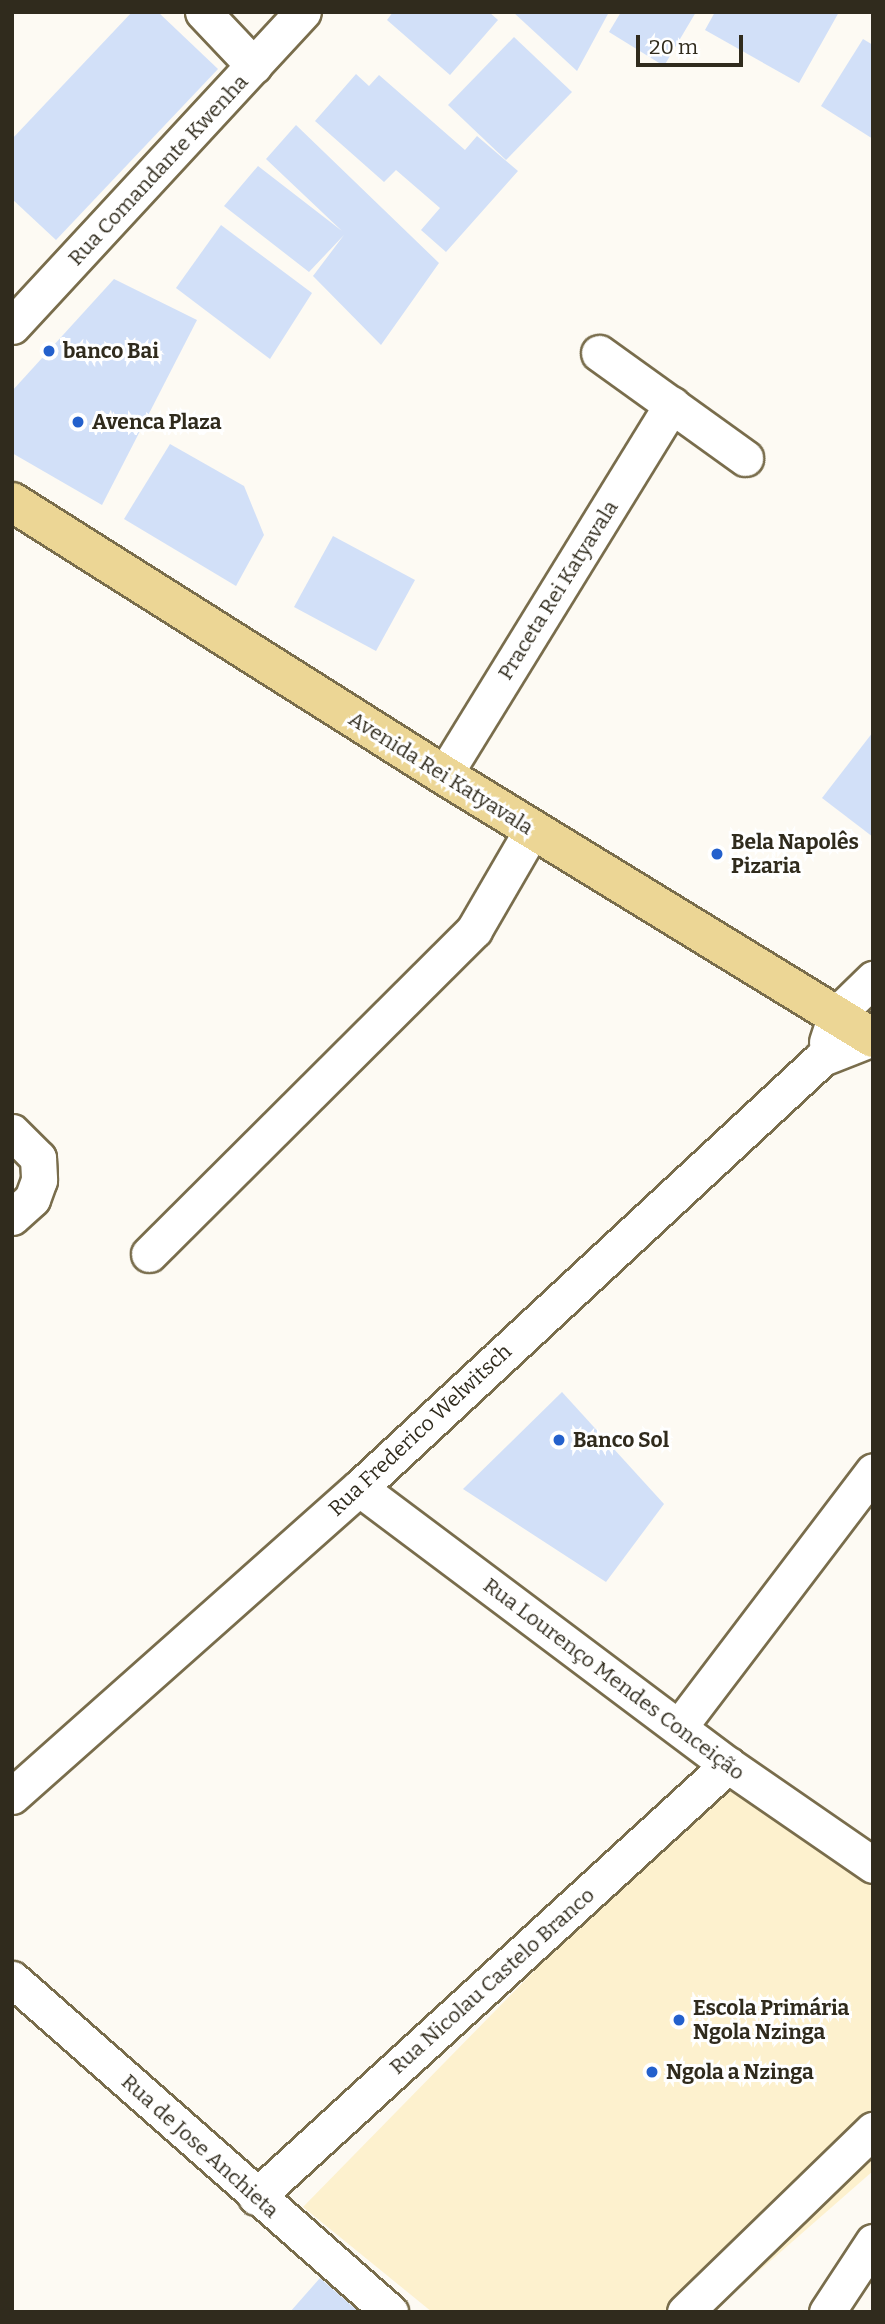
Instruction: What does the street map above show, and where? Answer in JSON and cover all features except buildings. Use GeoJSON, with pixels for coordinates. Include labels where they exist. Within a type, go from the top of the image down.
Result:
{"type":"FeatureCollection","features":[{"type":"Feature","properties":{"kind":"main road","name":"Avenida Rei Katyavala"},"geometry":{"type":"LineString","coordinates":[[12,502],[532,830],[873,1038]]}},
{"type":"Feature","properties":{"kind":"street"},"geometry":{"type":"LineString","coordinates":[[203,12],[254,66]]}},
{"type":"Feature","properties":{"kind":"street","name":"Rua Comandante Kwenha"},"geometry":{"type":"LineString","coordinates":[[12,326],[303,12]]}},
{"type":"Feature","properties":{"kind":"street"},"geometry":{"type":"LineString","coordinates":[[599,353],[745,457]]}},
{"type":"Feature","properties":{"kind":"street","name":"Praceta Rei Katyavala"},"geometry":{"type":"LineString","coordinates":[[444,775],[671,405]]}},
{"type":"Feature","properties":{"kind":"street"},"geometry":{"type":"LineString","coordinates":[[149,1254],[474,930],[532,830]]}},
{"type":"Feature","properties":{"kind":"street","name":"Rua Frederico Welwitsch"},"geometry":{"type":"LineString","coordinates":[[822,1058],[836,1015],[873,979]]}},
{"type":"Feature","properties":{"kind":"street","name":"Rua Frederico Welwitsch"},"geometry":{"type":"LineString","coordinates":[[12,1796],[359,1488],[822,1058],[873,1038]]}},
{"type":"Feature","properties":{"kind":"street"},"geometry":{"type":"LineString","coordinates":[[12,1132],[38,1158],[39,1180],[32,1199],[12,1217]]}},
{"type":"Feature","properties":{"kind":"street"},"geometry":{"type":"LineString","coordinates":[[679,1727],[873,1471]]}},
{"type":"Feature","properties":{"kind":"street","name":"Rua Lourenço Mendes Conceição"},"geometry":{"type":"LineString","coordinates":[[359,1488],[728,1765],[873,1865]]}},
{"type":"Feature","properties":{"kind":"street","name":"Rua Nicolau Castelo Branco"},"geometry":{"type":"LineString","coordinates":[[256,2197],[728,1765]]}},
{"type":"Feature","properties":{"kind":"street","name":"Rua de Jose Anchieta"},"geometry":{"type":"LineString","coordinates":[[12,1979],[256,2197],[390,2312]]}},
{"type":"Feature","properties":{"kind":"street"},"geometry":{"type":"LineString","coordinates":[[685,2312],[873,2130]]}},
{"type":"Feature","properties":{"kind":"street"},"geometry":{"type":"LineString","coordinates":[[827,2312],[873,2242]]}},
{"type":"Feature","properties":{"kind":"shaded area","name":"Escola Primária Ngola Nzinga"},"geometry":{"type":"Polygon","coordinates":[[[730,1771],[873,1869],[873,2171],[712,2312],[432,2312],[303,2207],[730,1771]]]}},
{"type":"Feature","properties":{"kind":"place","name":"banco Bai"},"geometry":{"type":"Point","coordinates":[49,351]}},
{"type":"Feature","properties":{"kind":"place","name":"Avenca Plaza"},"geometry":{"type":"Point","coordinates":[78,422]}},
{"type":"Feature","properties":{"kind":"place","name":"Bela Napolês Pizaria"},"geometry":{"type":"Point","coordinates":[717,854]}},
{"type":"Feature","properties":{"kind":"place","name":"Banco Sol"},"geometry":{"type":"Point","coordinates":[559,1440]}},
{"type":"Feature","properties":{"kind":"place","name":"Escola Primária Ngola Nzinga"},"geometry":{"type":"Point","coordinates":[679,2020]}},
{"type":"Feature","properties":{"kind":"place","name":"Ngola a Nzinga"},"geometry":{"type":"Point","coordinates":[652,2072]}}]}
